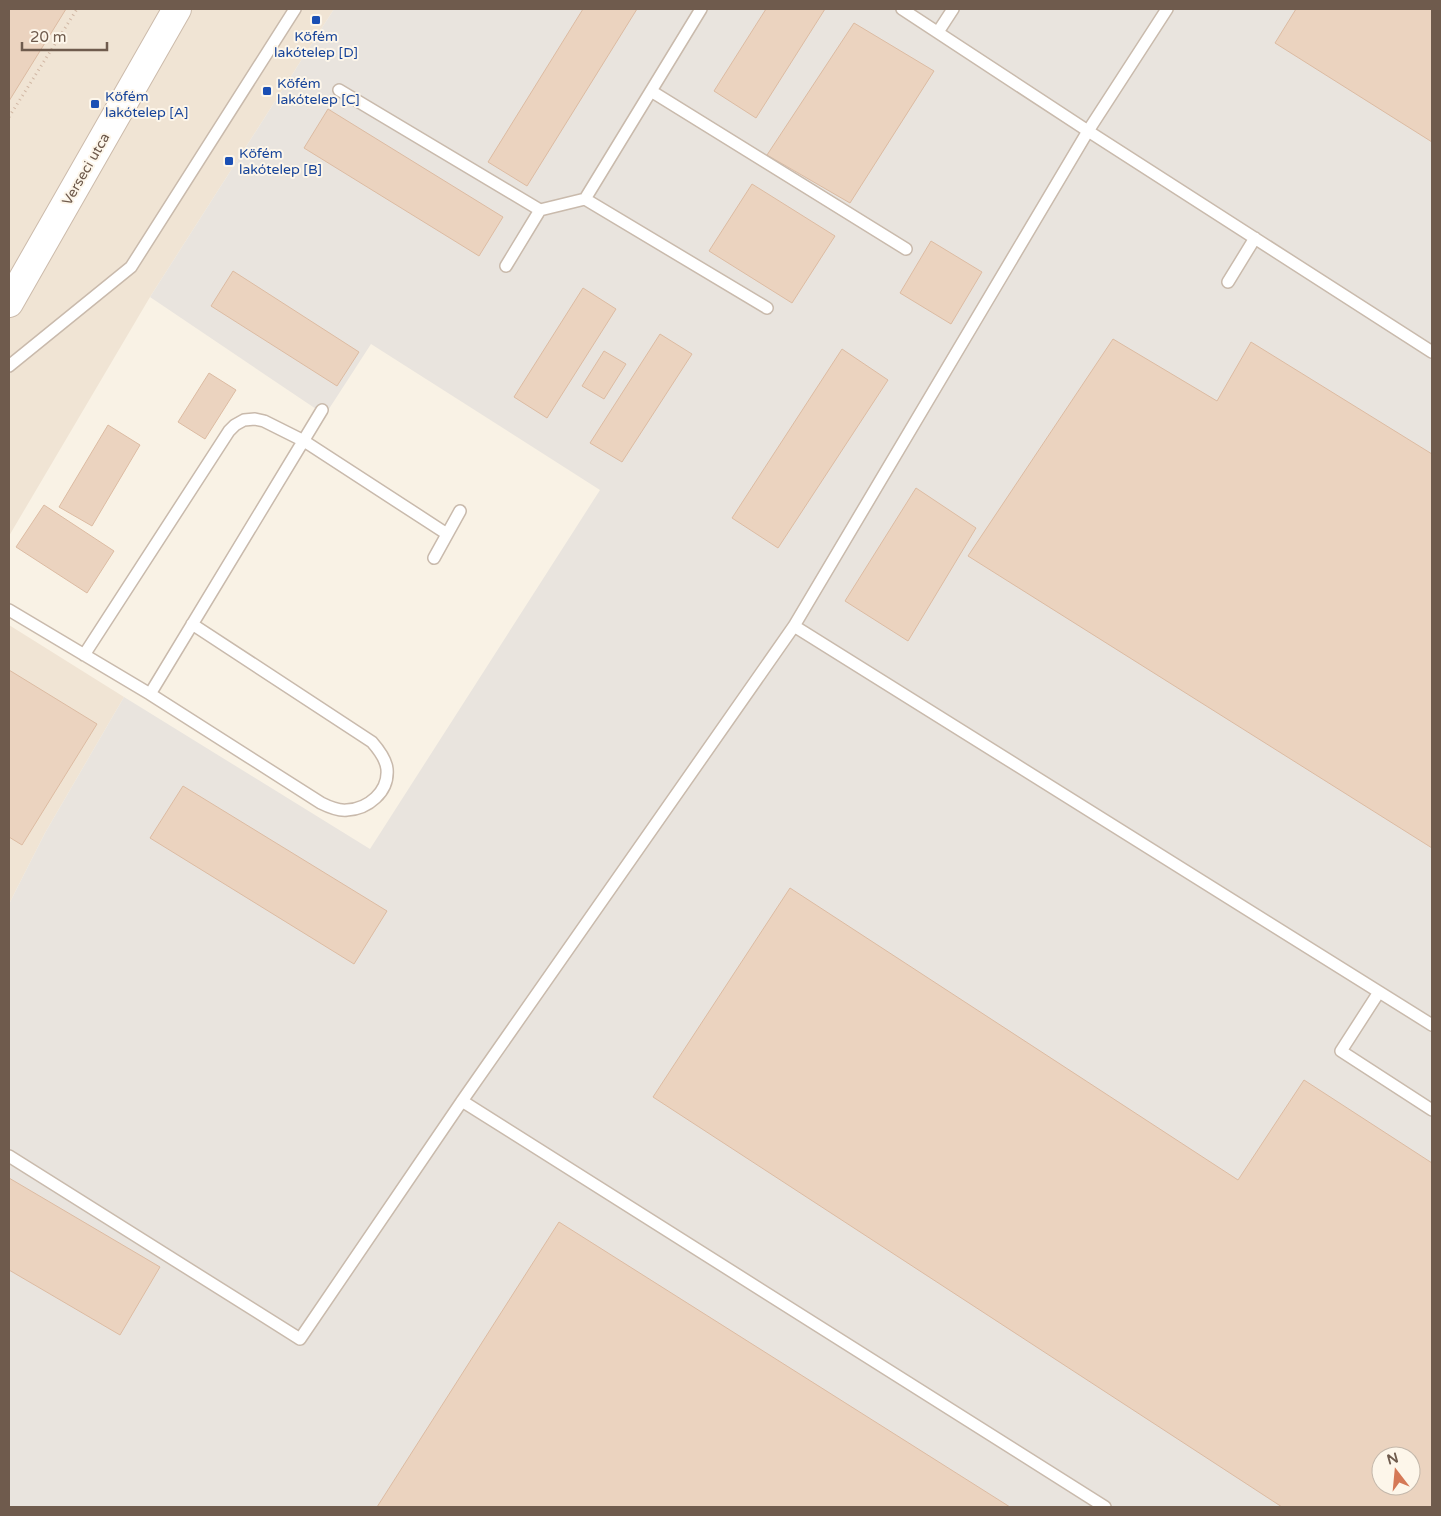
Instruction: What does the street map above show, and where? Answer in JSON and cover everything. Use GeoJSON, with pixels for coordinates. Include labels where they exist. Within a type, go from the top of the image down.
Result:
{"type":"FeatureCollection","features":[{"type":"Feature","properties":{"kind":"street","name":"Verseci utca"},"geometry":{"type":"LineString","coordinates":[[9,303],[178,9]]}},
{"type":"Feature","properties":{"kind":"lane"},"geometry":{"type":"LineString","coordinates":[[9,366],[131,268],[295,9]]}},
{"type":"Feature","properties":{"kind":"lane"},"geometry":{"type":"LineString","coordinates":[[585,199],[700,9]]}},
{"type":"Feature","properties":{"kind":"lane"},"geometry":{"type":"LineString","coordinates":[[902,9],[1432,352]]}},
{"type":"Feature","properties":{"kind":"lane"},"geometry":{"type":"LineString","coordinates":[[938,32],[954,9]]}},
{"type":"Feature","properties":{"kind":"lane"},"geometry":{"type":"LineString","coordinates":[[9,1156],[300,1338],[462,1101],[794,626],[1088,131],[1167,9]]}},
{"type":"Feature","properties":{"kind":"lane"},"geometry":{"type":"LineString","coordinates":[[339,90],[540,210],[585,199],[768,308]]}},
{"type":"Feature","properties":{"kind":"lane"},"geometry":{"type":"LineString","coordinates":[[651,91],[906,249]]}},
{"type":"Feature","properties":{"kind":"lane"},"geometry":{"type":"LineString","coordinates":[[506,266],[540,210]]}},
{"type":"Feature","properties":{"kind":"lane"},"geometry":{"type":"LineString","coordinates":[[1228,282],[1255,238]]}},
{"type":"Feature","properties":{"kind":"lane"},"geometry":{"type":"LineString","coordinates":[[150,694],[322,410]]}},
{"type":"Feature","properties":{"kind":"lane"},"geometry":{"type":"LineString","coordinates":[[84,656],[229,431],[244,420],[255,419],[264,421],[304,441],[447,534]]}},
{"type":"Feature","properties":{"kind":"lane"},"geometry":{"type":"LineString","coordinates":[[434,558],[460,511]]}},
{"type":"Feature","properties":{"kind":"lane"},"geometry":{"type":"LineString","coordinates":[[9,610],[150,694],[321,803],[336,809],[347,810],[368,805],[376,797],[387,779],[386,768],[379,749],[372,742],[192,624]]}},
{"type":"Feature","properties":{"kind":"lane"},"geometry":{"type":"LineString","coordinates":[[794,626],[1432,1025]]}},
{"type":"Feature","properties":{"kind":"lane"},"geometry":{"type":"LineString","coordinates":[[1379,992],[1341,1051],[1432,1110]]}},
{"type":"Feature","properties":{"kind":"lane"},"geometry":{"type":"LineString","coordinates":[[462,1101],[1106,1507]]}},
{"type":"Feature","properties":{"kind":"path"},"geometry":{"type":"LineString","coordinates":[[9,117],[76,9]]}},
{"type":"Feature","properties":{"kind":"shaded area"},"geometry":{"type":"Polygon","coordinates":[[[9,9],[334,9],[150,297],[9,536],[9,9]]]}},
{"type":"Feature","properties":{"kind":"shaded area"},"geometry":{"type":"Polygon","coordinates":[[[334,9],[1432,9],[1432,1507],[9,1507],[9,904],[45,833],[124,697],[370,849],[600,490],[371,344],[325,415],[150,297],[334,9]]]}},
{"type":"Feature","properties":{"kind":"shaded area"},"geometry":{"type":"Polygon","coordinates":[[[9,625],[124,697],[45,833],[9,904],[9,625]]]}},
{"type":"Feature","properties":{"kind":"building"},"geometry":{"type":"Polygon","coordinates":[[[9,9],[66,9],[9,101],[9,9]]]}},
{"type":"Feature","properties":{"kind":"building"},"geometry":{"type":"Polygon","coordinates":[[[583,9],[637,9],[527,186],[488,162],[583,9]]]}},
{"type":"Feature","properties":{"kind":"building"},"geometry":{"type":"Polygon","coordinates":[[[766,9],[825,9],[756,118],[714,91],[766,9]]]}},
{"type":"Feature","properties":{"kind":"building"},"geometry":{"type":"Polygon","coordinates":[[[1296,9],[1432,9],[1432,142],[1275,43],[1296,9]]]}},
{"type":"Feature","properties":{"kind":"building"},"geometry":{"type":"Polygon","coordinates":[[[854,23],[934,71],[850,203],[767,155],[854,23]]]}},
{"type":"Feature","properties":{"kind":"building"},"geometry":{"type":"Polygon","coordinates":[[[328,109],[503,217],[479,256],[304,148],[328,109]]]}},
{"type":"Feature","properties":{"kind":"building"},"geometry":{"type":"Polygon","coordinates":[[[752,184],[835,236],[792,303],[709,251],[752,184]]]}},
{"type":"Feature","properties":{"kind":"building"},"geometry":{"type":"Polygon","coordinates":[[[931,241],[982,272],[951,324],[900,293],[931,241]]]}},
{"type":"Feature","properties":{"kind":"building"},"geometry":{"type":"Polygon","coordinates":[[[233,271],[359,352],[337,386],[211,306],[233,271]]]}},
{"type":"Feature","properties":{"kind":"building"},"geometry":{"type":"Polygon","coordinates":[[[583,288],[616,309],[547,418],[514,397],[583,288]]]}},
{"type":"Feature","properties":{"kind":"building"},"geometry":{"type":"Polygon","coordinates":[[[660,334],[692,354],[622,462],[590,443],[660,334]]]}},
{"type":"Feature","properties":{"kind":"building"},"geometry":{"type":"Polygon","coordinates":[[[1113,339],[1217,401],[1251,342],[1432,454],[1432,848],[968,556],[1113,339]]]}},
{"type":"Feature","properties":{"kind":"building"},"geometry":{"type":"Polygon","coordinates":[[[842,349],[888,380],[778,548],[732,518],[842,349]]]}},
{"type":"Feature","properties":{"kind":"building"},"geometry":{"type":"Polygon","coordinates":[[[604,351],[626,364],[604,399],[582,386],[604,351]]]}},
{"type":"Feature","properties":{"kind":"building"},"geometry":{"type":"Polygon","coordinates":[[[209,373],[236,390],[205,439],[178,422],[209,373]]]}},
{"type":"Feature","properties":{"kind":"building"},"geometry":{"type":"Polygon","coordinates":[[[108,425],[140,445],[92,526],[59,507],[108,425]]]}},
{"type":"Feature","properties":{"kind":"building"},"geometry":{"type":"Polygon","coordinates":[[[916,488],[976,528],[908,641],[845,601],[916,488]]]}},
{"type":"Feature","properties":{"kind":"building"},"geometry":{"type":"Polygon","coordinates":[[[44,505],[114,551],[87,593],[16,547],[44,505]]]}},
{"type":"Feature","properties":{"kind":"building"},"geometry":{"type":"Polygon","coordinates":[[[9,670],[97,724],[22,845],[9,837],[9,670]]]}},
{"type":"Feature","properties":{"kind":"building"},"geometry":{"type":"Polygon","coordinates":[[[183,786],[387,911],[354,964],[150,838],[183,786]]]}},
{"type":"Feature","properties":{"kind":"building"},"geometry":{"type":"Polygon","coordinates":[[[790,888],[1238,1180],[1304,1080],[1432,1163],[1432,1507],[1282,1507],[653,1097],[790,888]]]}},
{"type":"Feature","properties":{"kind":"building"},"geometry":{"type":"Polygon","coordinates":[[[9,1178],[160,1267],[120,1335],[9,1270],[9,1178]]]}},
{"type":"Feature","properties":{"kind":"building"},"geometry":{"type":"Polygon","coordinates":[[[559,1222],[1010,1507],[377,1507],[559,1222]]]}},
{"type":"Feature","properties":{"kind":"place","name":"Köfém lakótelep [D]"},"geometry":{"type":"Point","coordinates":[316,20]}},
{"type":"Feature","properties":{"kind":"place","name":"Köfém lakótelep [C]"},"geometry":{"type":"Point","coordinates":[267,91]}},
{"type":"Feature","properties":{"kind":"place","name":"Köfém lakótelep [A]"},"geometry":{"type":"Point","coordinates":[95,104]}},
{"type":"Feature","properties":{"kind":"place","name":"Köfém lakótelep [B]"},"geometry":{"type":"Point","coordinates":[229,161]}}]}
